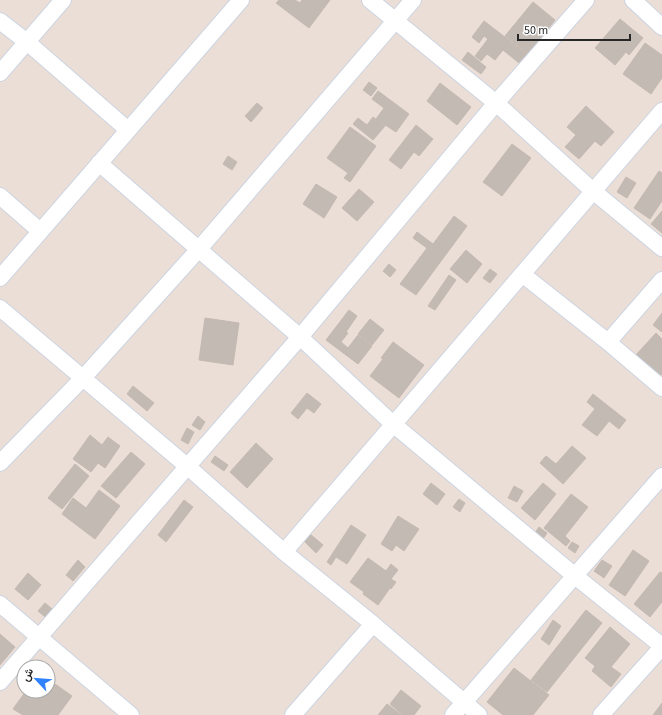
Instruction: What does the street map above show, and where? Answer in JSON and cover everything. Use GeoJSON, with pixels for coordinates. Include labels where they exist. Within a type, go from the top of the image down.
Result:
{"type":"FeatureCollection","features":[{"type":"Feature","properties":{"kind":"street"},"geometry":{"type":"LineString","coordinates":[[0,73],[63,0]]}},
{"type":"Feature","properties":{"kind":"street"},"geometry":{"type":"LineString","coordinates":[[0,278],[241,0]]}},
{"type":"Feature","properties":{"kind":"street"},"geometry":{"type":"LineString","coordinates":[[370,0],[496,103],[593,191],[662,248]]}},
{"type":"Feature","properties":{"kind":"street"},"geometry":{"type":"LineString","coordinates":[[0,463],[83,378],[199,249],[413,0]]}},
{"type":"Feature","properties":{"kind":"street"},"geometry":{"type":"LineString","coordinates":[[0,682],[300,337],[496,103],[586,0]]}},
{"type":"Feature","properties":{"kind":"street"},"geometry":{"type":"LineString","coordinates":[[633,0],[662,27]]}},
{"type":"Feature","properties":{"kind":"street"},"geometry":{"type":"LineString","coordinates":[[0,21],[27,42],[128,130]]}},
{"type":"Feature","properties":{"kind":"street"},"geometry":{"type":"LineString","coordinates":[[284,552],[662,111]]}},
{"type":"Feature","properties":{"kind":"street"},"geometry":{"type":"LineString","coordinates":[[99,163],[300,337],[393,424],[662,646],[601,715]]}},
{"type":"Feature","properties":{"kind":"street"},"geometry":{"type":"LineString","coordinates":[[0,196],[40,231]]}},
{"type":"Feature","properties":{"kind":"street"},"geometry":{"type":"LineString","coordinates":[[522,274],[608,342],[662,388]]}},
{"type":"Feature","properties":{"kind":"street"},"geometry":{"type":"LineString","coordinates":[[608,342],[662,280]]}},
{"type":"Feature","properties":{"kind":"street"},"geometry":{"type":"LineString","coordinates":[[0,308],[187,466],[284,552],[373,624],[479,715]]}},
{"type":"Feature","properties":{"kind":"street"},"geometry":{"type":"LineString","coordinates":[[453,715],[662,476]]}},
{"type":"Feature","properties":{"kind":"street"},"geometry":{"type":"LineString","coordinates":[[0,604],[128,714]]}},
{"type":"Feature","properties":{"kind":"street"},"geometry":{"type":"LineString","coordinates":[[293,715],[373,624]]}},
{"type":"Feature","properties":{"kind":"building"},"geometry":{"type":"Polygon","coordinates":[[[279,0],[295,0],[300,3],[302,0],[330,0],[309,28],[276,3],[279,0]]]}},
{"type":"Feature","properties":{"kind":"building"},"geometry":{"type":"Polygon","coordinates":[[[533,2],[555,20],[528,54],[505,36],[533,2]]]}},
{"type":"Feature","properties":{"kind":"building"},"geometry":{"type":"Polygon","coordinates":[[[620,19],[643,38],[629,55],[626,52],[615,65],[595,48],[620,19]]]}},
{"type":"Feature","properties":{"kind":"building"},"geometry":{"type":"Polygon","coordinates":[[[484,21],[527,54],[519,63],[503,50],[495,60],[487,54],[481,61],[475,56],[488,39],[484,36],[479,43],[472,37],[484,21]]]}},
{"type":"Feature","properties":{"kind":"building"},"geometry":{"type":"Polygon","coordinates":[[[645,43],[662,55],[662,78],[651,94],[623,74],[645,43]]]}},
{"type":"Feature","properties":{"kind":"building"},"geometry":{"type":"Polygon","coordinates":[[[468,52],[486,67],[481,74],[462,60],[468,52]]]}},
{"type":"Feature","properties":{"kind":"building"},"geometry":{"type":"Polygon","coordinates":[[[369,82],[377,88],[371,96],[363,90],[369,82]]]}},
{"type":"Feature","properties":{"kind":"building"},"geometry":{"type":"Polygon","coordinates":[[[440,83],[471,107],[457,125],[427,101],[440,83]]]}},
{"type":"Feature","properties":{"kind":"building"},"geometry":{"type":"Polygon","coordinates":[[[378,91],[409,114],[396,132],[376,119],[384,108],[372,99],[378,91]]]}},
{"type":"Feature","properties":{"kind":"building"},"geometry":{"type":"Polygon","coordinates":[[[257,103],[263,108],[251,122],[245,116],[257,103]]]}},
{"type":"Feature","properties":{"kind":"building"},"geometry":{"type":"Polygon","coordinates":[[[586,106],[614,132],[601,146],[595,141],[579,159],[565,147],[576,135],[567,127],[586,106]]]}},
{"type":"Feature","properties":{"kind":"building"},"geometry":{"type":"Polygon","coordinates":[[[373,117],[385,126],[373,140],[353,124],[358,118],[367,125],[373,117]]]}},
{"type":"Feature","properties":{"kind":"building"},"geometry":{"type":"Polygon","coordinates":[[[416,125],[433,139],[419,156],[414,152],[401,169],[389,160],[416,125]]]}},
{"type":"Feature","properties":{"kind":"building"},"geometry":{"type":"Polygon","coordinates":[[[350,127],[376,146],[350,182],[344,178],[348,173],[327,158],[350,127]]]}},
{"type":"Feature","properties":{"kind":"building"},"geometry":{"type":"Polygon","coordinates":[[[512,144],[531,158],[502,196],[483,182],[512,144]]]}},
{"type":"Feature","properties":{"kind":"building"},"geometry":{"type":"Polygon","coordinates":[[[228,156],[237,162],[232,170],[223,164],[228,156]]]}},
{"type":"Feature","properties":{"kind":"building"},"geometry":{"type":"Polygon","coordinates":[[[659,171],[662,173],[662,201],[650,219],[634,208],[659,171]]]}},
{"type":"Feature","properties":{"kind":"building"},"geometry":{"type":"Polygon","coordinates":[[[626,177],[636,183],[627,198],[617,192],[626,177]]]}},
{"type":"Feature","properties":{"kind":"building"},"geometry":{"type":"Polygon","coordinates":[[[316,184],[337,197],[324,218],[303,204],[316,184]]]}},
{"type":"Feature","properties":{"kind":"building"},"geometry":{"type":"Polygon","coordinates":[[[359,189],[374,202],[357,221],[342,208],[359,189]]]}},
{"type":"Feature","properties":{"kind":"building"},"geometry":{"type":"Polygon","coordinates":[[[662,211],[662,233],[651,224],[662,211]]]}},
{"type":"Feature","properties":{"kind":"building"},"geometry":{"type":"Polygon","coordinates":[[[454,216],[467,226],[416,295],[400,284],[427,248],[413,238],[417,232],[433,244],[454,216]]]}},
{"type":"Feature","properties":{"kind":"building"},"geometry":{"type":"Polygon","coordinates":[[[466,250],[482,264],[467,283],[450,269],[466,250]]]}},
{"type":"Feature","properties":{"kind":"building"},"geometry":{"type":"Polygon","coordinates":[[[389,264],[396,270],[390,277],[383,271],[389,264]]]}},
{"type":"Feature","properties":{"kind":"building"},"geometry":{"type":"Polygon","coordinates":[[[490,269],[497,274],[490,283],[483,278],[490,269]]]}},
{"type":"Feature","properties":{"kind":"building"},"geometry":{"type":"Polygon","coordinates":[[[449,275],[456,280],[435,310],[428,306],[449,275]]]}},
{"type":"Feature","properties":{"kind":"building"},"geometry":{"type":"Polygon","coordinates":[[[349,310],[357,316],[346,332],[348,333],[341,342],[348,348],[358,335],[372,346],[358,364],[326,340],[349,310]]]}},
{"type":"Feature","properties":{"kind":"building"},"geometry":{"type":"Polygon","coordinates":[[[662,313],[662,332],[653,325],[662,313]]]}},
{"type":"Feature","properties":{"kind":"building"},"geometry":{"type":"Polygon","coordinates":[[[205,318],[239,323],[233,365],[199,360],[205,318]]]}},
{"type":"Feature","properties":{"kind":"building"},"geometry":{"type":"Polygon","coordinates":[[[370,319],[384,330],[372,345],[358,334],[370,319]]]}},
{"type":"Feature","properties":{"kind":"building"},"geometry":{"type":"Polygon","coordinates":[[[656,333],[662,339],[662,374],[657,379],[634,357],[656,333]]]}},
{"type":"Feature","properties":{"kind":"building"},"geometry":{"type":"Polygon","coordinates":[[[393,342],[424,365],[399,398],[370,376],[383,359],[381,358],[393,342]]]}},
{"type":"Feature","properties":{"kind":"building"},"geometry":{"type":"Polygon","coordinates":[[[133,386],[154,403],[147,411],[127,394],[133,386]]]}},
{"type":"Feature","properties":{"kind":"building"},"geometry":{"type":"Polygon","coordinates":[[[307,393],[321,404],[314,413],[307,408],[298,419],[291,413],[307,393]]]}},
{"type":"Feature","properties":{"kind":"building"},"geometry":{"type":"Polygon","coordinates":[[[593,394],[626,420],[619,429],[609,421],[597,436],[582,425],[595,409],[587,402],[593,394]]]}},
{"type":"Feature","properties":{"kind":"building"},"geometry":{"type":"Polygon","coordinates":[[[198,416],[205,422],[200,430],[192,425],[198,416]]]}},
{"type":"Feature","properties":{"kind":"building"},"geometry":{"type":"Polygon","coordinates":[[[187,428],[194,432],[188,444],[181,440],[187,428]]]}},
{"type":"Feature","properties":{"kind":"building"},"geometry":{"type":"Polygon","coordinates":[[[90,435],[102,445],[108,437],[120,446],[105,468],[98,463],[91,472],[73,459],[90,435]]]}},
{"type":"Feature","properties":{"kind":"building"},"geometry":{"type":"Polygon","coordinates":[[[256,443],[273,459],[247,488],[230,472],[256,443]]]}},
{"type":"Feature","properties":{"kind":"building"},"geometry":{"type":"Polygon","coordinates":[[[572,446],[586,458],[563,484],[540,463],[546,456],[556,464],[572,446]]]}},
{"type":"Feature","properties":{"kind":"building"},"geometry":{"type":"Polygon","coordinates":[[[131,452],[145,464],[116,498],[101,486],[131,452]]]}},
{"type":"Feature","properties":{"kind":"building"},"geometry":{"type":"Polygon","coordinates":[[[215,456],[228,465],[224,471],[211,462],[215,456]]]}},
{"type":"Feature","properties":{"kind":"building"},"geometry":{"type":"Polygon","coordinates":[[[75,464],[89,476],[62,509],[48,498],[75,464]]]}},
{"type":"Feature","properties":{"kind":"building"},"geometry":{"type":"Polygon","coordinates":[[[431,483],[445,494],[437,505],[423,494],[431,483]]]}},
{"type":"Feature","properties":{"kind":"building"},"geometry":{"type":"Polygon","coordinates":[[[543,483],[556,494],[535,520],[521,508],[543,483]]]}},
{"type":"Feature","properties":{"kind":"building"},"geometry":{"type":"Polygon","coordinates":[[[514,486],[523,491],[517,502],[508,498],[514,486]]]}},
{"type":"Feature","properties":{"kind":"building"},"geometry":{"type":"Polygon","coordinates":[[[99,490],[120,506],[95,539],[62,514],[73,498],[86,508],[99,490]]]}},
{"type":"Feature","properties":{"kind":"building"},"geometry":{"type":"Polygon","coordinates":[[[571,494],[588,507],[565,536],[570,541],[566,546],[544,528],[571,494]]]}},
{"type":"Feature","properties":{"kind":"building"},"geometry":{"type":"Polygon","coordinates":[[[459,499],[465,503],[460,512],[453,507],[459,499]]]}},
{"type":"Feature","properties":{"kind":"building"},"geometry":{"type":"Polygon","coordinates":[[[184,500],[193,507],[166,542],[158,535],[184,500]]]}},
{"type":"Feature","properties":{"kind":"building"},"geometry":{"type":"Polygon","coordinates":[[[398,516],[419,529],[404,551],[396,545],[392,551],[381,544],[398,516]]]}},
{"type":"Feature","properties":{"kind":"building"},"geometry":{"type":"Polygon","coordinates":[[[351,525],[366,535],[347,564],[336,557],[331,565],[327,562],[351,525]]]}},
{"type":"Feature","properties":{"kind":"building"},"geometry":{"type":"Polygon","coordinates":[[[539,527],[547,533],[543,539],[535,533],[539,527]]]}},
{"type":"Feature","properties":{"kind":"building"},"geometry":{"type":"Polygon","coordinates":[[[310,534],[323,545],[316,553],[304,541],[310,534]]]}},
{"type":"Feature","properties":{"kind":"building"},"geometry":{"type":"Polygon","coordinates":[[[572,542],[579,546],[575,553],[568,548],[572,542]]]}},
{"type":"Feature","properties":{"kind":"building"},"geometry":{"type":"Polygon","coordinates":[[[633,550],[649,561],[625,596],[609,585],[633,550]]]}},
{"type":"Feature","properties":{"kind":"building"},"geometry":{"type":"Polygon","coordinates":[[[368,558],[386,571],[391,564],[398,570],[391,579],[396,582],[378,605],[350,582],[368,558]]]}},
{"type":"Feature","properties":{"kind":"building"},"geometry":{"type":"Polygon","coordinates":[[[78,560],[85,567],[73,581],[66,575],[78,560]]]}},
{"type":"Feature","properties":{"kind":"building"},"geometry":{"type":"Polygon","coordinates":[[[602,560],[612,566],[604,578],[594,571],[602,560]]]}},
{"type":"Feature","properties":{"kind":"building"},"geometry":{"type":"Polygon","coordinates":[[[660,572],[662,573],[662,602],[650,617],[634,604],[660,572]]]}},
{"type":"Feature","properties":{"kind":"building"},"geometry":{"type":"Polygon","coordinates":[[[28,573],[41,585],[28,600],[15,589],[28,573]]]}},
{"type":"Feature","properties":{"kind":"building"},"geometry":{"type":"Polygon","coordinates":[[[45,603],[57,613],[50,621],[38,611],[45,603]]]}},
{"type":"Feature","properties":{"kind":"building"},"geometry":{"type":"Polygon","coordinates":[[[586,610],[602,623],[547,692],[531,680],[586,610]]]}},
{"type":"Feature","properties":{"kind":"building"},"geometry":{"type":"Polygon","coordinates":[[[553,620],[561,626],[549,645],[541,639],[553,620]]]}},
{"type":"Feature","properties":{"kind":"building"},"geometry":{"type":"Polygon","coordinates":[[[610,627],[630,644],[611,667],[621,674],[611,687],[592,671],[595,666],[585,658],[610,627]]]}},
{"type":"Feature","properties":{"kind":"building"},"geometry":{"type":"Polygon","coordinates":[[[0,634],[15,647],[0,665],[0,634]]]}},
{"type":"Feature","properties":{"kind":"building"},"geometry":{"type":"Polygon","coordinates":[[[514,668],[549,695],[533,715],[503,715],[487,702],[514,668]]]}},
{"type":"Feature","properties":{"kind":"building"},"geometry":{"type":"Polygon","coordinates":[[[56,685],[72,696],[58,715],[23,715],[13,709],[20,699],[56,699],[56,685]]]}},
{"type":"Feature","properties":{"kind":"building"},"geometry":{"type":"Polygon","coordinates":[[[401,690],[421,706],[414,715],[403,715],[390,704],[401,690]]]}},
{"type":"Feature","properties":{"kind":"building"},"geometry":{"type":"Polygon","coordinates":[[[662,703],[662,715],[653,715],[662,703]]]}},
{"type":"Feature","properties":{"kind":"building"},"geometry":{"type":"Polygon","coordinates":[[[387,704],[402,715],[378,715],[387,704]]]}}]}
